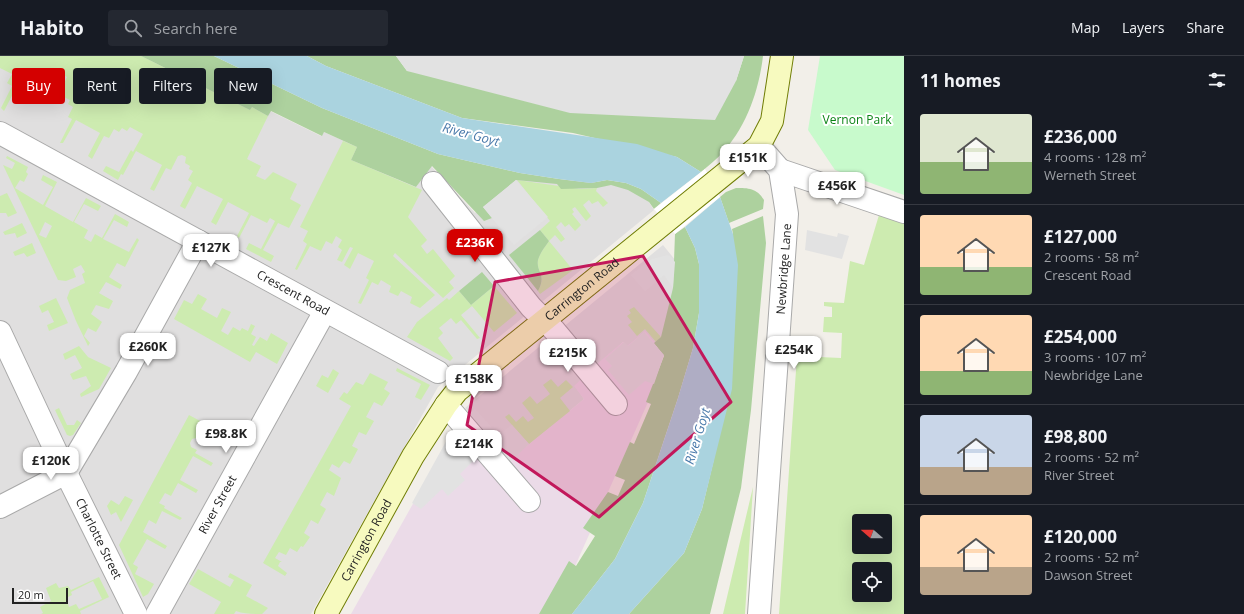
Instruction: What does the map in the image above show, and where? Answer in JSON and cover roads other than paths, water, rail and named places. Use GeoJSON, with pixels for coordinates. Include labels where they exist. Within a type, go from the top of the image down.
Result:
{"type":"FeatureCollection","features":[{"type":"Feature","properties":{"kind":"main road"},"geometry":{"type":"LineString","coordinates":[[759,146],[772,121],[782,56]]}},
{"type":"Feature","properties":{"kind":"main road","name":"Carrington Road"},"geometry":{"type":"LineString","coordinates":[[326,614],[413,456],[446,405],[457,391],[759,146]]}},
{"type":"Feature","properties":{"kind":"street","name":"Crescent Road"},"geometry":{"type":"LineString","coordinates":[[0,133],[438,372]]}},
{"type":"Feature","properties":{"kind":"street"},"geometry":{"type":"LineString","coordinates":[[759,146],[780,170],[904,212]]}},
{"type":"Feature","properties":{"kind":"street","name":"Newbridge Lane"},"geometry":{"type":"LineString","coordinates":[[759,614],[786,239],[787,214],[780,170]]}},
{"type":"Feature","properties":{"kind":"street"},"geometry":{"type":"LineString","coordinates":[[433,183],[532,307],[616,404]]}},
{"type":"Feature","properties":{"kind":"street"},"geometry":{"type":"LineString","coordinates":[[0,507],[66,473],[126,372],[198,242]]}},
{"type":"Feature","properties":{"kind":"street","name":"River Street"},"geometry":{"type":"LineString","coordinates":[[157,614],[325,311]]}},
{"type":"Feature","properties":{"kind":"street","name":"Charlotte Street"},"geometry":{"type":"LineString","coordinates":[[0,332],[66,473],[136,614]]}},
{"type":"Feature","properties":{"kind":"street"},"geometry":{"type":"LineString","coordinates":[[446,405],[529,501]]}},
{"type":"Feature","properties":{"kind":"water","name":"River Goyt"},"geometry":{"type":"Polygon","coordinates":[[[214,56],[307,56],[326,66],[462,118],[637,144],[677,157],[701,172],[661,203],[641,189],[626,183],[607,180],[591,183],[520,173],[438,154],[322,108],[272,84],[272,68],[239,68],[214,56]]]}},
{"type":"Feature","properties":{"kind":"water","name":"River Goyt"},"geometry":{"type":"Polygon","coordinates":[[[720,197],[733,234],[738,265],[732,389],[702,509],[684,553],[629,614],[572,614],[615,559],[643,503],[693,348],[699,313],[699,264],[695,248],[685,227],[720,197]]]}},
{"type":"Feature","properties":{"kind":"park label","name":"Vernon Park"},"geometry":{"type":"Point","coordinates":[857,120]}}]}
